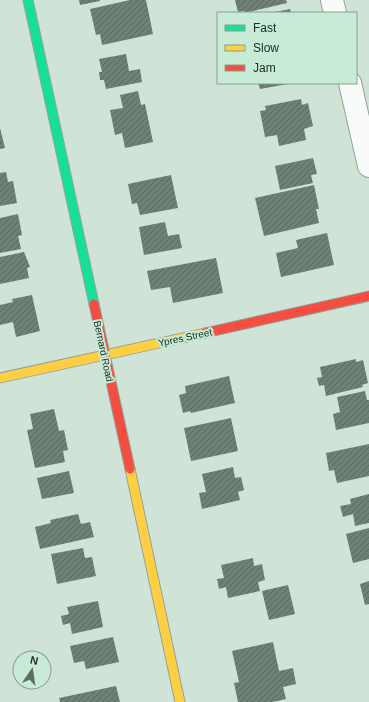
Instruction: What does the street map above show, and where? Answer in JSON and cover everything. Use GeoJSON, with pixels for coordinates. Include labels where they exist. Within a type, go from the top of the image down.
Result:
{"type":"FeatureCollection","features":[{"type":"Feature","properties":{"kind":"street","name":"Bernard Road"},"geometry":{"type":"LineString","coordinates":[[28,0],[180,702]]}},
{"type":"Feature","properties":{"kind":"street"},"geometry":{"type":"LineString","coordinates":[[332,0],[335,12]]}},
{"type":"Feature","properties":{"kind":"street"},"geometry":{"type":"LineString","coordinates":[[350,84],[369,166]]}},
{"type":"Feature","properties":{"kind":"street","name":"Ypres Street"},"geometry":{"type":"LineString","coordinates":[[0,378],[369,296]]}},
{"type":"Feature","properties":{"kind":"building"},"geometry":{"type":"Polygon","coordinates":[[[79,0],[100,0],[100,1],[80,5],[79,0]]]}},
{"type":"Feature","properties":{"kind":"building"},"geometry":{"type":"Polygon","coordinates":[[[130,0],[146,0],[153,34],[102,45],[100,34],[96,35],[90,9],[130,0]]]}},
{"type":"Feature","properties":{"kind":"building"},"geometry":{"type":"Polygon","coordinates":[[[235,0],[286,0],[287,3],[248,12],[238,12],[235,0]]]}},
{"type":"Feature","properties":{"kind":"building"},"geometry":{"type":"Polygon","coordinates":[[[290,9],[291,12],[275,12],[290,9]]]}},
{"type":"Feature","properties":{"kind":"building"},"geometry":{"type":"Polygon","coordinates":[[[126,54],[129,71],[140,69],[142,82],[106,89],[104,80],[100,80],[99,72],[102,72],[99,59],[126,54]]]}},
{"type":"Feature","properties":{"kind":"building"},"geometry":{"type":"Polygon","coordinates":[[[258,84],[288,84],[260,89],[258,84]]]}},
{"type":"Feature","properties":{"kind":"building"},"geometry":{"type":"Polygon","coordinates":[[[138,91],[141,105],[145,104],[153,142],[125,148],[122,133],[115,135],[110,110],[123,108],[120,95],[138,91]]]}},
{"type":"Feature","properties":{"kind":"building"},"geometry":{"type":"Polygon","coordinates":[[[301,99],[302,105],[308,103],[313,126],[304,129],[306,140],[279,146],[277,135],[265,137],[260,111],[266,110],[265,106],[301,99]]]}},
{"type":"Feature","properties":{"kind":"building"},"geometry":{"type":"Polygon","coordinates":[[[0,128],[5,148],[0,149],[0,128]]]}},
{"type":"Feature","properties":{"kind":"building"},"geometry":{"type":"Polygon","coordinates":[[[313,158],[317,174],[311,175],[313,183],[280,190],[275,166],[313,158]]]}},
{"type":"Feature","properties":{"kind":"building"},"geometry":{"type":"Polygon","coordinates":[[[6,172],[8,182],[13,181],[17,203],[0,206],[0,173],[6,172]]]}},
{"type":"Feature","properties":{"kind":"building"},"geometry":{"type":"Polygon","coordinates":[[[171,175],[178,208],[140,215],[137,203],[132,204],[128,184],[171,175]]]}},
{"type":"Feature","properties":{"kind":"building"},"geometry":{"type":"Polygon","coordinates":[[[314,185],[319,209],[316,209],[319,223],[264,236],[255,198],[314,185]]]}},
{"type":"Feature","properties":{"kind":"building"},"geometry":{"type":"Polygon","coordinates":[[[18,214],[22,235],[18,236],[21,249],[0,253],[0,218],[18,214]]]}},
{"type":"Feature","properties":{"kind":"building"},"geometry":{"type":"Polygon","coordinates":[[[165,222],[168,236],[179,234],[182,248],[144,255],[139,227],[165,222]]]}},
{"type":"Feature","properties":{"kind":"building"},"geometry":{"type":"Polygon","coordinates":[[[327,233],[334,265],[281,277],[276,253],[298,248],[296,240],[327,233]]]}},
{"type":"Feature","properties":{"kind":"building"},"geometry":{"type":"Polygon","coordinates":[[[24,252],[30,267],[27,268],[29,278],[0,284],[0,257],[24,252]]]}},
{"type":"Feature","properties":{"kind":"building"},"geometry":{"type":"Polygon","coordinates":[[[216,258],[223,293],[173,303],[170,287],[151,290],[147,271],[216,258]]]}},
{"type":"Feature","properties":{"kind":"building"},"geometry":{"type":"Polygon","coordinates":[[[32,295],[40,331],[16,337],[13,322],[0,325],[0,305],[13,302],[12,299],[32,295]]]}},
{"type":"Feature","properties":{"kind":"building"},"geometry":{"type":"Polygon","coordinates":[[[356,359],[356,362],[363,360],[368,383],[362,385],[363,387],[326,396],[324,385],[319,386],[317,378],[322,377],[320,367],[356,359]]]}},
{"type":"Feature","properties":{"kind":"building"},"geometry":{"type":"Polygon","coordinates":[[[229,376],[235,403],[191,413],[190,411],[183,413],[179,395],[186,393],[185,386],[229,376]]]}},
{"type":"Feature","properties":{"kind":"building"},"geometry":{"type":"Polygon","coordinates":[[[365,391],[367,400],[369,400],[369,423],[336,430],[333,414],[340,412],[337,397],[365,391]]]}},
{"type":"Feature","properties":{"kind":"building"},"geometry":{"type":"Polygon","coordinates":[[[54,409],[59,431],[64,430],[68,450],[63,451],[65,462],[35,468],[27,430],[33,429],[30,414],[54,409]]]}},
{"type":"Feature","properties":{"kind":"building"},"geometry":{"type":"Polygon","coordinates":[[[231,418],[238,451],[191,461],[184,428],[231,418]]]}},
{"type":"Feature","properties":{"kind":"building"},"geometry":{"type":"Polygon","coordinates":[[[369,444],[369,476],[337,483],[334,470],[329,471],[326,453],[369,444]]]}},
{"type":"Feature","properties":{"kind":"building"},"geometry":{"type":"Polygon","coordinates":[[[233,467],[235,478],[241,477],[244,490],[238,492],[240,500],[202,509],[199,493],[206,492],[202,474],[233,467]]]}},
{"type":"Feature","properties":{"kind":"building"},"geometry":{"type":"Polygon","coordinates":[[[69,471],[74,493],[42,499],[37,478],[69,471]]]}},
{"type":"Feature","properties":{"kind":"building"},"geometry":{"type":"Polygon","coordinates":[[[369,494],[369,523],[355,526],[353,514],[343,517],[340,506],[351,504],[350,499],[369,494]]]}},
{"type":"Feature","properties":{"kind":"building"},"geometry":{"type":"Polygon","coordinates":[[[78,514],[81,524],[90,522],[94,537],[40,549],[35,527],[51,523],[50,520],[78,514]]]}},
{"type":"Feature","properties":{"kind":"building"},"geometry":{"type":"Polygon","coordinates":[[[369,528],[369,559],[353,563],[346,534],[369,528]]]}},
{"type":"Feature","properties":{"kind":"building"},"geometry":{"type":"Polygon","coordinates":[[[83,548],[85,558],[92,557],[96,576],[57,584],[51,554],[83,548]]]}},
{"type":"Feature","properties":{"kind":"building"},"geometry":{"type":"Polygon","coordinates":[[[253,558],[254,566],[262,564],[265,580],[258,582],[260,591],[228,598],[226,587],[219,589],[217,579],[224,578],[221,565],[253,558]]]}},
{"type":"Feature","properties":{"kind":"building"},"geometry":{"type":"Polygon","coordinates":[[[369,581],[369,604],[365,605],[360,584],[369,581]]]}},
{"type":"Feature","properties":{"kind":"building"},"geometry":{"type":"Polygon","coordinates":[[[288,585],[295,614],[269,620],[262,591],[288,585]]]}},
{"type":"Feature","properties":{"kind":"building"},"geometry":{"type":"Polygon","coordinates":[[[98,601],[103,627],[72,634],[70,623],[63,625],[61,616],[69,614],[67,607],[98,601]]]}},
{"type":"Feature","properties":{"kind":"building"},"geometry":{"type":"Polygon","coordinates":[[[113,637],[119,662],[86,669],[84,661],[74,663],[70,646],[113,637]]]}},
{"type":"Feature","properties":{"kind":"building"},"geometry":{"type":"Polygon","coordinates":[[[273,642],[279,671],[293,668],[296,684],[283,687],[286,699],[273,702],[238,702],[234,683],[239,682],[232,651],[273,642]]]}},
{"type":"Feature","properties":{"kind":"building"},"geometry":{"type":"Polygon","coordinates":[[[116,686],[120,702],[60,702],[59,698],[116,686]]]}},
{"type":"Feature","properties":{"kind":"traffic: fast"},"geometry":{"type":"LineString","coordinates":[[28,0],[94,304]]}},
{"type":"Feature","properties":{"kind":"traffic: slow"},"geometry":{"type":"LineString","coordinates":[[0,378],[205,333]]}},
{"type":"Feature","properties":{"kind":"traffic: slow"},"geometry":{"type":"LineString","coordinates":[[130,469],[180,702]]}},
{"type":"Feature","properties":{"kind":"traffic: jam"},"geometry":{"type":"LineString","coordinates":[[205,333],[369,296]]}},
{"type":"Feature","properties":{"kind":"traffic: jam"},"geometry":{"type":"LineString","coordinates":[[94,304],[130,469]]}}]}
